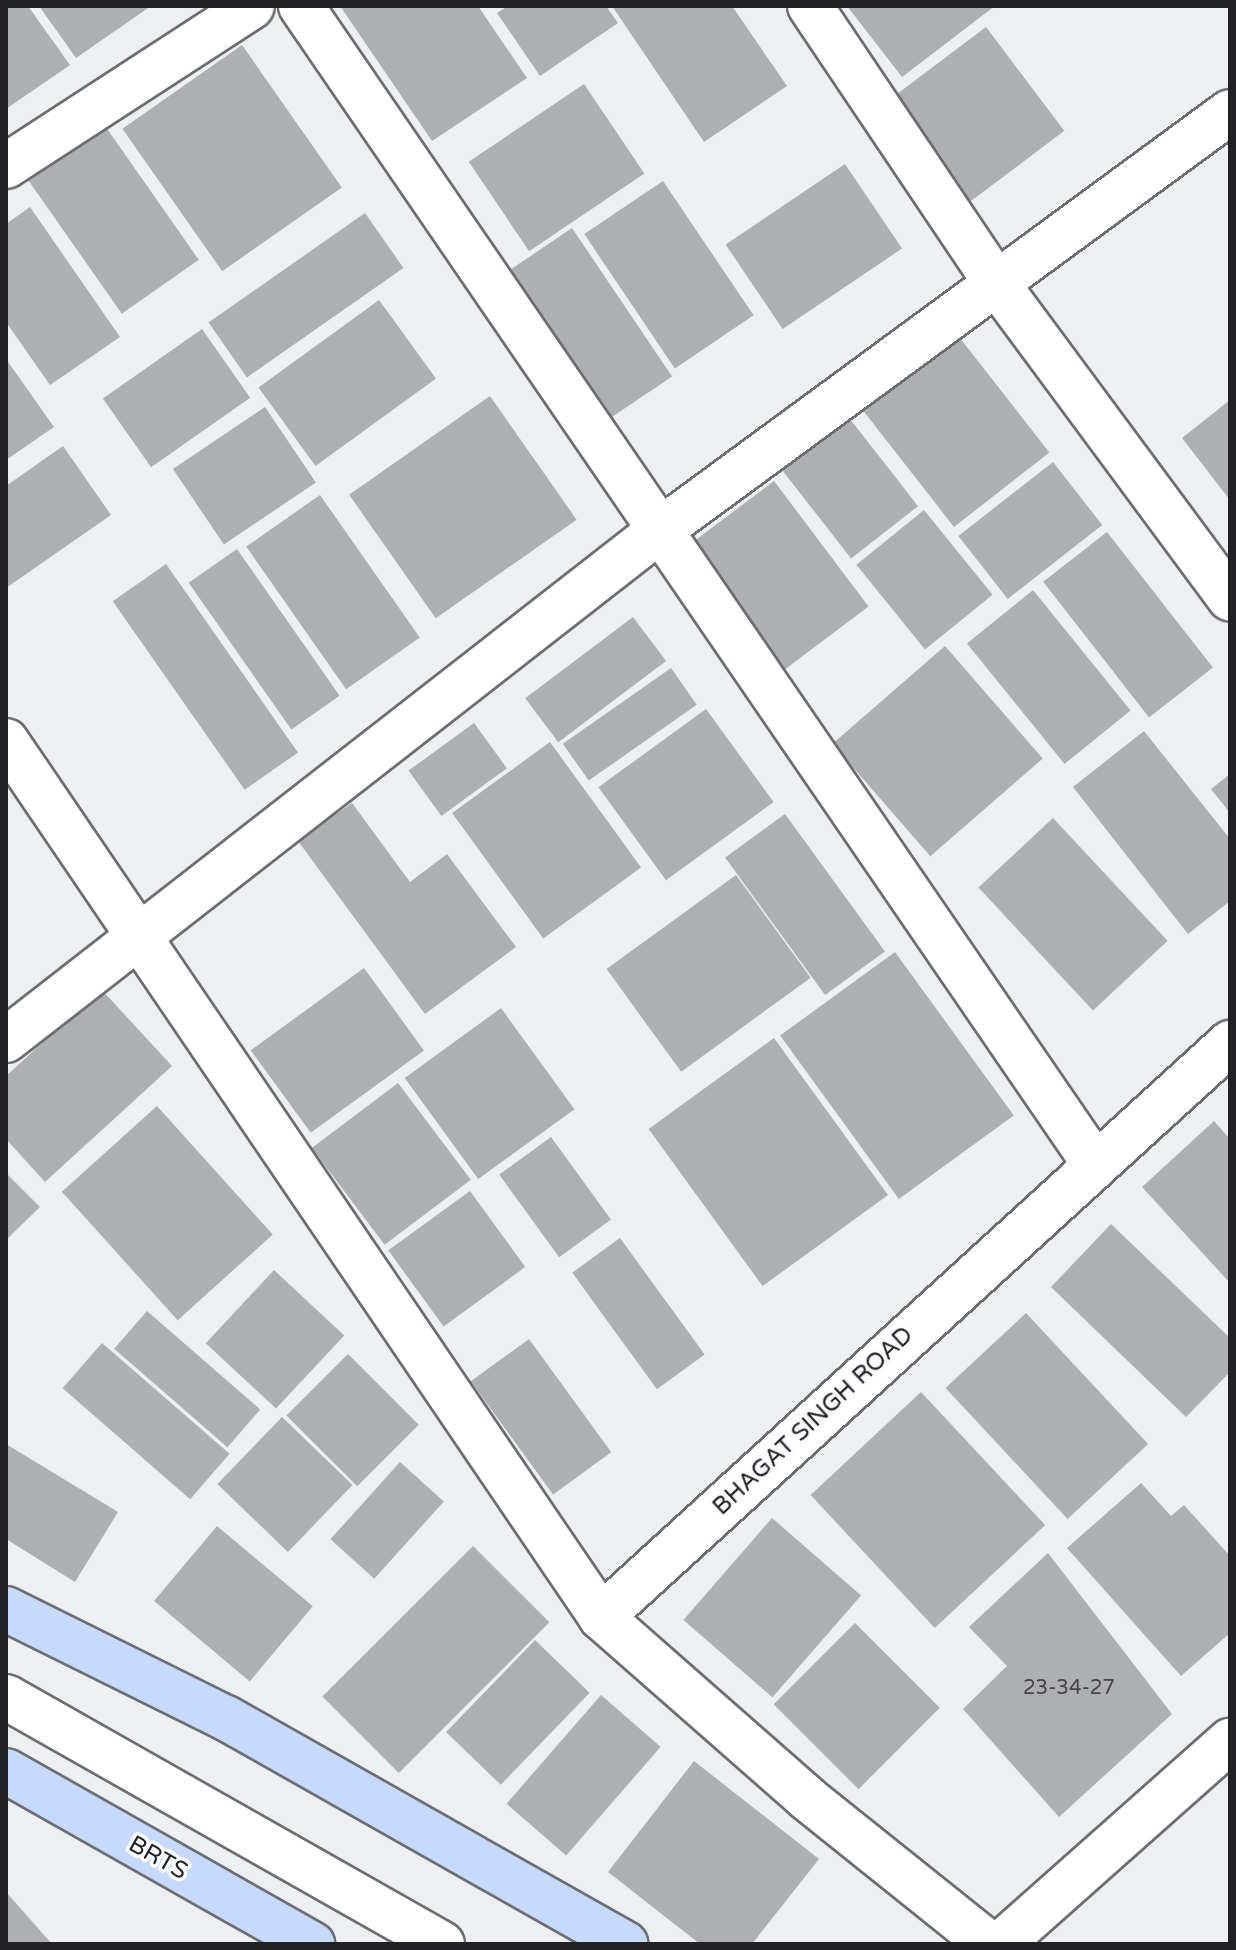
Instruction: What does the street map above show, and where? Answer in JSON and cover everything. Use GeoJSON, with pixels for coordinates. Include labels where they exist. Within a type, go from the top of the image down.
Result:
{"type":"FeatureCollection","features":[{"type":"Feature","properties":{"kind":"main road"},"geometry":{"type":"LineString","coordinates":[[6,1609],[226,1718],[625,1944]]}},
{"type":"Feature","properties":{"kind":"main road","name":"BRTS"},"geometry":{"type":"LineString","coordinates":[[6,1771],[312,1944]]}},
{"type":"Feature","properties":{"kind":"street"},"geometry":{"type":"LineString","coordinates":[[6,166],[252,6]]}},
{"type":"Feature","properties":{"kind":"street"},"geometry":{"type":"LineString","coordinates":[[301,6],[1094,1163]]}},
{"type":"Feature","properties":{"kind":"street"},"geometry":{"type":"LineString","coordinates":[[810,6],[995,281],[1230,599]]}},
{"type":"Feature","properties":{"kind":"street"},"geometry":{"type":"LineString","coordinates":[[6,1040],[659,531],[995,281],[1230,112]]}},
{"type":"Feature","properties":{"kind":"street"},"geometry":{"type":"LineString","coordinates":[[6,741],[601,1617],[807,1798],[989,1944]]}},
{"type":"Feature","properties":{"kind":"street","name":"BHAGAT SINGH ROAD"},"geometry":{"type":"LineString","coordinates":[[601,1617],[1094,1163],[1230,1043]]}},
{"type":"Feature","properties":{"kind":"street"},"geometry":{"type":"LineString","coordinates":[[6,1697],[442,1944]]}},
{"type":"Feature","properties":{"kind":"street"},"geometry":{"type":"LineString","coordinates":[[1001,1944],[1230,1741]]}},
{"type":"Feature","properties":{"kind":"building"},"geometry":{"type":"Polygon","coordinates":[[[6,6],[28,6],[70,65],[6,109],[6,6]]]}},
{"type":"Feature","properties":{"kind":"building"},"geometry":{"type":"Polygon","coordinates":[[[39,6],[151,6],[76,58],[39,6]]]}},
{"type":"Feature","properties":{"kind":"building"},"geometry":{"type":"Polygon","coordinates":[[[340,6],[478,6],[527,78],[432,141],[340,6]]]}},
{"type":"Feature","properties":{"kind":"building"},"geometry":{"type":"Polygon","coordinates":[[[508,6],[606,6],[618,23],[540,76],[497,13],[508,6]]]}},
{"type":"Feature","properties":{"kind":"building"},"geometry":{"type":"Polygon","coordinates":[[[612,6],[732,6],[787,86],[704,142],[612,6]]]}},
{"type":"Feature","properties":{"kind":"building"},"geometry":{"type":"Polygon","coordinates":[[[847,6],[995,6],[902,77],[847,6]]]}},
{"type":"Feature","properties":{"kind":"building"},"geometry":{"type":"Polygon","coordinates":[[[986,27],[1064,131],[970,202],[892,98],[986,27]]]}},
{"type":"Feature","properties":{"kind":"building"},"geometry":{"type":"Polygon","coordinates":[[[242,45],[342,188],[222,271],[122,129],[242,45]]]}},
{"type":"Feature","properties":{"kind":"building"},"geometry":{"type":"Polygon","coordinates":[[[584,84],[644,174],[529,251],[469,162],[584,84]]]}},
{"type":"Feature","properties":{"kind":"building"},"geometry":{"type":"Polygon","coordinates":[[[103,123],[199,260],[122,314],[26,177],[103,123]]]}},
{"type":"Feature","properties":{"kind":"building"},"geometry":{"type":"Polygon","coordinates":[[[845,164],[902,249],[783,329],[726,245],[845,164]]]}},
{"type":"Feature","properties":{"kind":"building"},"geometry":{"type":"Polygon","coordinates":[[[663,181],[754,315],[675,368],[584,234],[663,181]]]}},
{"type":"Feature","properties":{"kind":"building"},"geometry":{"type":"Polygon","coordinates":[[[30,207],[120,337],[50,385],[6,322],[6,224],[30,207]]]}},
{"type":"Feature","properties":{"kind":"building"},"geometry":{"type":"Polygon","coordinates":[[[365,213],[403,268],[247,377],[209,323],[365,213]]]}},
{"type":"Feature","properties":{"kind":"building"},"geometry":{"type":"Polygon","coordinates":[[[572,228],[672,376],[607,420],[507,272],[572,228]]]}},
{"type":"Feature","properties":{"kind":"building"},"geometry":{"type":"Polygon","coordinates":[[[379,300],[436,378],[315,466],[258,388],[379,300]]]}},
{"type":"Feature","properties":{"kind":"building"},"geometry":{"type":"Polygon","coordinates":[[[949,324],[1049,452],[954,527],[854,398],[949,324]]]}},
{"type":"Feature","properties":{"kind":"building"},"geometry":{"type":"Polygon","coordinates":[[[202,329],[250,398],[151,467],[103,398],[202,329]]]}},
{"type":"Feature","properties":{"kind":"building"},"geometry":{"type":"Polygon","coordinates":[[[6,359],[54,427],[6,460],[6,359]]]}},
{"type":"Feature","properties":{"kind":"building"},"geometry":{"type":"Polygon","coordinates":[[[490,396],[577,520],[436,618],[349,495],[490,396]]]}},
{"type":"Feature","properties":{"kind":"building"},"geometry":{"type":"Polygon","coordinates":[[[1230,400],[1230,500],[1182,438],[1230,400]]]}},
{"type":"Feature","properties":{"kind":"building"},"geometry":{"type":"Polygon","coordinates":[[[265,407],[316,482],[224,545],[173,469],[265,407]]]}},
{"type":"Feature","properties":{"kind":"building"},"geometry":{"type":"Polygon","coordinates":[[[843,410],[918,506],[851,558],[776,462],[843,410]]]}},
{"type":"Feature","properties":{"kind":"building"},"geometry":{"type":"Polygon","coordinates":[[[63,446],[111,515],[6,588],[6,486],[63,446]]]}},
{"type":"Feature","properties":{"kind":"building"},"geometry":{"type":"Polygon","coordinates":[[[1053,462],[1102,525],[1008,599],[958,536],[1053,462]]]}},
{"type":"Feature","properties":{"kind":"building"},"geometry":{"type":"Polygon","coordinates":[[[774,481],[868,606],[781,672],[687,547],[774,481]]]}},
{"type":"Feature","properties":{"kind":"building"},"geometry":{"type":"Polygon","coordinates":[[[320,495],[420,638],[346,689],[246,547],[320,495]]]}},
{"type":"Feature","properties":{"kind":"building"},"geometry":{"type":"Polygon","coordinates":[[[924,510],[993,595],[925,649],[856,565],[924,510]]]}},
{"type":"Feature","properties":{"kind":"building"},"geometry":{"type":"Polygon","coordinates":[[[1107,532],[1213,668],[1149,717],[1043,582],[1107,532]]]}},
{"type":"Feature","properties":{"kind":"building"},"geometry":{"type":"Polygon","coordinates":[[[237,549],[340,696],[291,729],[189,583],[237,549]]]}},
{"type":"Feature","properties":{"kind":"building"},"geometry":{"type":"Polygon","coordinates":[[[166,564],[298,752],[245,790],[113,601],[166,564]]]}},
{"type":"Feature","properties":{"kind":"building"},"geometry":{"type":"Polygon","coordinates":[[[1033,590],[1131,710],[1064,764],[967,643],[1033,590]]]}},
{"type":"Feature","properties":{"kind":"building"},"geometry":{"type":"Polygon","coordinates":[[[633,617],[666,661],[558,742],[525,698],[633,617]]]}},
{"type":"Feature","properties":{"kind":"building"},"geometry":{"type":"Polygon","coordinates":[[[945,646],[1043,758],[930,856],[833,744],[945,646]]]}},
{"type":"Feature","properties":{"kind":"building"},"geometry":{"type":"Polygon","coordinates":[[[671,668],[697,705],[589,781],[563,744],[671,668]]]}},
{"type":"Feature","properties":{"kind":"building"},"geometry":{"type":"Polygon","coordinates":[[[706,709],[774,802],[666,880],[598,787],[706,709]]]}},
{"type":"Feature","properties":{"kind":"building"},"geometry":{"type":"Polygon","coordinates":[[[474,723],[507,768],[441,816],[408,771],[474,723]]]}},
{"type":"Feature","properties":{"kind":"building"},"geometry":{"type":"Polygon","coordinates":[[[1144,731],[1230,839],[1230,901],[1188,934],[1073,787],[1144,731]]]}},
{"type":"Feature","properties":{"kind":"building"},"geometry":{"type":"Polygon","coordinates":[[[550,742],[641,867],[543,939],[452,813],[550,742]]]}},
{"type":"Feature","properties":{"kind":"building"},"geometry":{"type":"Polygon","coordinates":[[[1230,774],[1230,813],[1211,789],[1230,774]]]}},
{"type":"Feature","properties":{"kind":"building"},"geometry":{"type":"Polygon","coordinates":[[[352,803],[410,882],[447,854],[516,947],[425,1014],[298,841],[352,803]]]}},
{"type":"Feature","properties":{"kind":"building"},"geometry":{"type":"Polygon","coordinates":[[[785,814],[885,952],[825,995],[725,857],[785,814]]]}},
{"type":"Feature","properties":{"kind":"building"},"geometry":{"type":"Polygon","coordinates":[[[1053,818],[1168,941],[1093,1010],[978,888],[1053,818]]]}},
{"type":"Feature","properties":{"kind":"building"},"geometry":{"type":"Polygon","coordinates":[[[736,875],[811,978],[681,1072],[607,969],[736,875]]]}},
{"type":"Feature","properties":{"kind":"building"},"geometry":{"type":"Polygon","coordinates":[[[895,952],[1014,1115],[899,1199],[780,1035],[895,952]]]}},
{"type":"Feature","properties":{"kind":"building"},"geometry":{"type":"Polygon","coordinates":[[[364,968],[424,1051],[311,1133],[251,1050],[364,968]]]}},
{"type":"Feature","properties":{"kind":"building"},"geometry":{"type":"Polygon","coordinates":[[[101,989],[172,1066],[45,1182],[6,1139],[6,1076],[101,989]]]}},
{"type":"Feature","properties":{"kind":"building"},"geometry":{"type":"Polygon","coordinates":[[[501,1008],[574,1109],[478,1179],[405,1078],[501,1008]]]}},
{"type":"Feature","properties":{"kind":"building"},"geometry":{"type":"Polygon","coordinates":[[[774,1038],[888,1195],[763,1286],[649,1129],[774,1038]]]}},
{"type":"Feature","properties":{"kind":"building"},"geometry":{"type":"Polygon","coordinates":[[[398,1083],[471,1180],[385,1245],[312,1148],[398,1083]]]}},
{"type":"Feature","properties":{"kind":"building"},"geometry":{"type":"Polygon","coordinates":[[[157,1106],[273,1235],[178,1320],[62,1192],[157,1106]]]}},
{"type":"Feature","properties":{"kind":"building"},"geometry":{"type":"Polygon","coordinates":[[[1214,1121],[1230,1139],[1230,1283],[1142,1187],[1214,1121]]]}},
{"type":"Feature","properties":{"kind":"building"},"geometry":{"type":"Polygon","coordinates":[[[551,1137],[611,1220],[559,1257],[499,1175],[551,1137]]]}},
{"type":"Feature","properties":{"kind":"building"},"geometry":{"type":"Polygon","coordinates":[[[6,1173],[40,1207],[6,1240],[6,1173]]]}},
{"type":"Feature","properties":{"kind":"building"},"geometry":{"type":"Polygon","coordinates":[[[470,1191],[525,1267],[444,1326],[388,1250],[470,1191]]]}},
{"type":"Feature","properties":{"kind":"building"},"geometry":{"type":"Polygon","coordinates":[[[1111,1224],[1230,1338],[1230,1372],[1186,1417],[1051,1287],[1111,1224]]]}},
{"type":"Feature","properties":{"kind":"building"},"geometry":{"type":"Polygon","coordinates":[[[620,1238],[705,1354],[657,1389],[572,1273],[620,1238]]]}},
{"type":"Feature","properties":{"kind":"building"},"geometry":{"type":"Polygon","coordinates":[[[274,1270],[344,1335],[276,1409],[206,1343],[274,1270]]]}},
{"type":"Feature","properties":{"kind":"building"},"geometry":{"type":"Polygon","coordinates":[[[147,1311],[260,1409],[227,1447],[114,1349],[147,1311]]]}},
{"type":"Feature","properties":{"kind":"building"},"geometry":{"type":"Polygon","coordinates":[[[1026,1313],[1148,1444],[1068,1519],[946,1388],[1026,1313]]]}},
{"type":"Feature","properties":{"kind":"building"},"geometry":{"type":"Polygon","coordinates":[[[529,1339],[611,1452],[553,1495],[471,1381],[529,1339]]]}},
{"type":"Feature","properties":{"kind":"building"},"geometry":{"type":"Polygon","coordinates":[[[102,1343],[230,1454],[190,1499],[63,1388],[102,1343]]]}},
{"type":"Feature","properties":{"kind":"building"},"geometry":{"type":"Polygon","coordinates":[[[348,1354],[419,1425],[357,1486],[286,1416],[348,1354]]]}},
{"type":"Feature","properties":{"kind":"building"},"geometry":{"type":"Polygon","coordinates":[[[921,1392],[1045,1525],[935,1628],[811,1495],[921,1392]]]}},
{"type":"Feature","properties":{"kind":"building"},"geometry":{"type":"Polygon","coordinates":[[[282,1417],[352,1485],[288,1552],[217,1484],[282,1417]]]}},
{"type":"Feature","properties":{"kind":"building"},"geometry":{"type":"Polygon","coordinates":[[[6,1444],[118,1512],[75,1582],[6,1539],[6,1444]]]}},
{"type":"Feature","properties":{"kind":"building"},"geometry":{"type":"Polygon","coordinates":[[[400,1462],[444,1501],[374,1579],[330,1539],[400,1462]]]}},
{"type":"Feature","properties":{"kind":"building"},"geometry":{"type":"Polygon","coordinates":[[[1141,1483],[1171,1516],[1184,1505],[1230,1556],[1230,1633],[1181,1676],[1067,1548],[1141,1483]]]}},
{"type":"Feature","properties":{"kind":"building"},"geometry":{"type":"Polygon","coordinates":[[[772,1518],[861,1595],[772,1697],[683,1620],[772,1518]]]}},
{"type":"Feature","properties":{"kind":"building"},"geometry":{"type":"Polygon","coordinates":[[[217,1526],[313,1606],[250,1681],[154,1601],[217,1526]]]}},
{"type":"Feature","properties":{"kind":"building"},"geometry":{"type":"Polygon","coordinates":[[[473,1546],[549,1622],[399,1773],[322,1697],[473,1546]]]}},
{"type":"Feature","properties":{"kind":"building"},"geometry":{"type":"Polygon","coordinates":[[[1048,1553],[1172,1714],[1059,1817],[963,1709],[1007,1666],[969,1627],[1048,1553]]]}},
{"type":"Feature","properties":{"kind":"building"},"geometry":{"type":"Polygon","coordinates":[[[855,1623],[940,1708],[859,1789],[774,1704],[855,1623]]]}},
{"type":"Feature","properties":{"kind":"building"},"geometry":{"type":"Polygon","coordinates":[[[535,1640],[590,1693],[501,1785],[446,1732],[535,1640]]]}},
{"type":"Feature","properties":{"kind":"building"},"geometry":{"type":"Polygon","coordinates":[[[601,1695],[661,1747],[566,1856],[507,1804],[601,1695]]]}},
{"type":"Feature","properties":{"kind":"building"},"geometry":{"type":"Polygon","coordinates":[[[694,1761],[819,1859],[752,1944],[700,1944],[608,1872],[694,1761]]]}},
{"type":"Feature","properties":{"kind":"building"},"geometry":{"type":"Polygon","coordinates":[[[6,1892],[52,1944],[6,1944],[6,1892]]]}}]}
